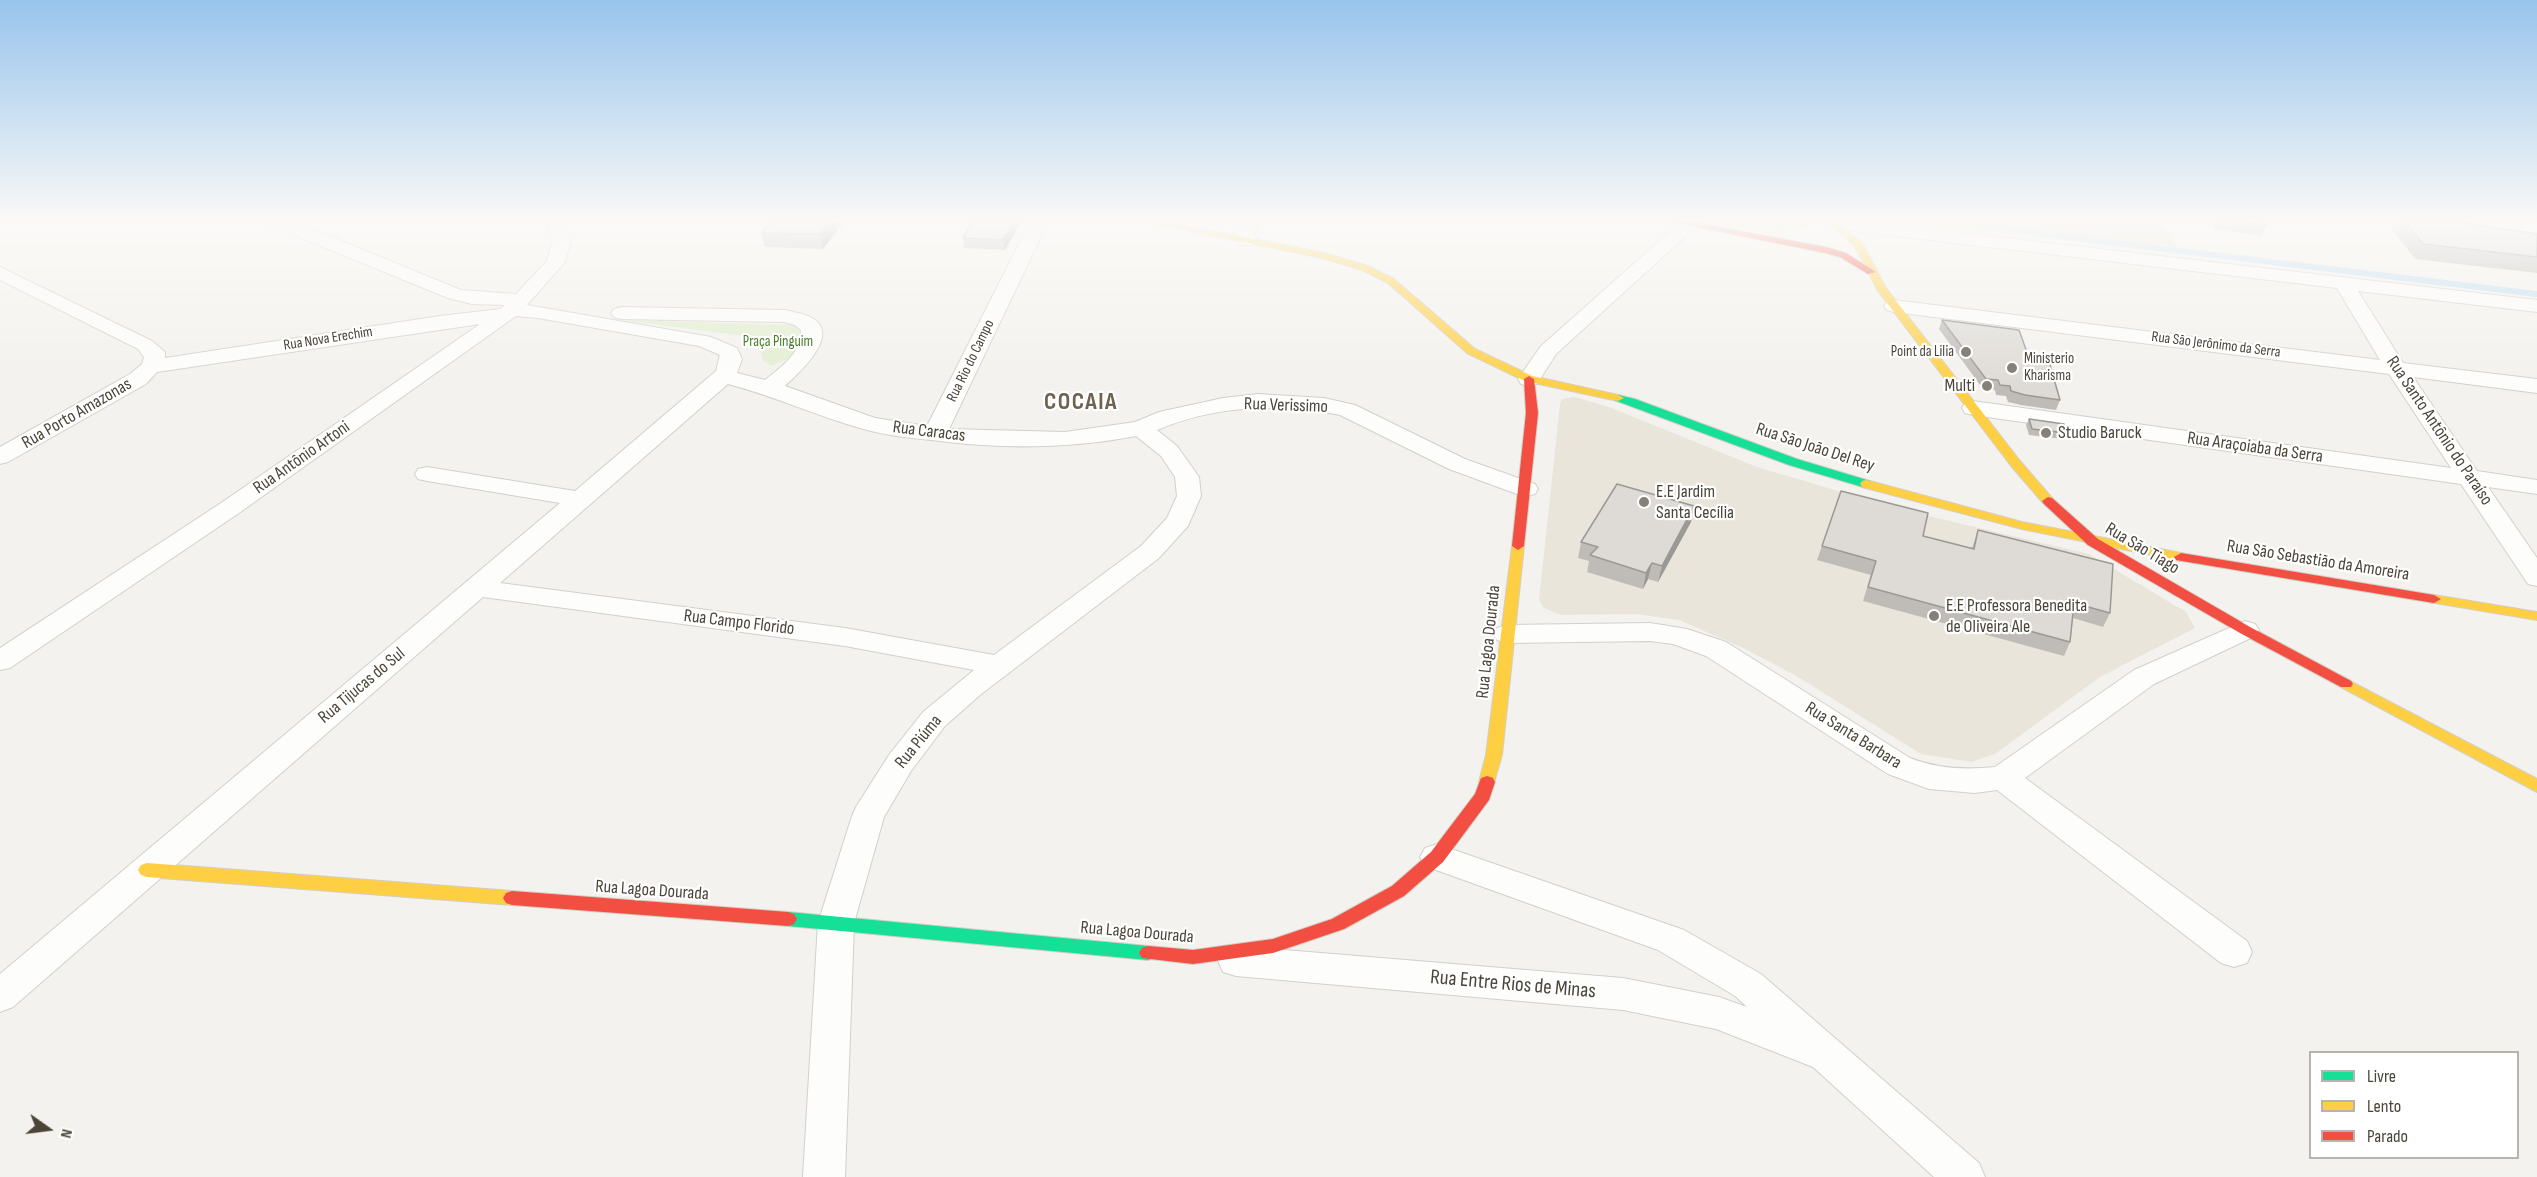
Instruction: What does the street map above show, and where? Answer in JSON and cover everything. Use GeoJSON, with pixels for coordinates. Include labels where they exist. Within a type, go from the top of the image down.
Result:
{"type":"FeatureCollection","features":[{"type":"Feature","properties":{"kind":"street"},"geometry":{"type":"LineString","coordinates":[[8,277],[146,345],[154,352],[155,359],[151,367]]}},
{"type":"Feature","properties":{"kind":"street"},"geometry":{"type":"LineString","coordinates":[[412,277],[454,294],[519,309],[785,316],[803,321],[810,326],[813,334],[809,348],[791,370],[769,388]]}},
{"type":"Feature","properties":{"kind":"street","name":"Rua Antônio Artoni"},"geometry":{"type":"LineString","coordinates":[[0,660],[230,508],[519,309],[544,277]]}},
{"type":"Feature","properties":{"kind":"street","name":"Rua Rio do Campo"},"geometry":{"type":"LineString","coordinates":[[935,434],[1012,277]]}},
{"type":"Feature","properties":{"kind":"street"},"geometry":{"type":"LineString","coordinates":[[1383,277],[1405,291],[1471,351],[1529,379],[1548,350],[1626,277]]}},
{"type":"Feature","properties":{"kind":"street","name":"Rua São Tiago"},"geometry":{"type":"LineString","coordinates":[[1874,277],[1972,408],[2046,499],[2093,542],[2245,630],[2537,786]]}},
{"type":"Feature","properties":{"kind":"street"},"geometry":{"type":"LineString","coordinates":[[2288,277],[2537,306]]}},
{"type":"Feature","properties":{"kind":"street","name":"Rua Santo Antônio do Paraíso"},"geometry":{"type":"LineString","coordinates":[[2343,283],[2395,367],[2537,578]]}},
{"type":"Feature","properties":{"kind":"street"},"geometry":{"type":"LineString","coordinates":[[440,322],[458,309],[459,305],[454,294]]}},
{"type":"Feature","properties":{"kind":"street","name":"Rua São Jerônimo da Serra"},"geometry":{"type":"LineString","coordinates":[[1894,306],[2537,386]]}},
{"type":"Feature","properties":{"kind":"street","name":"Rua Nova Erechim"},"geometry":{"type":"LineString","coordinates":[[151,367],[519,309],[704,341],[720,346],[730,352],[732,359],[724,376]]}},
{"type":"Feature","properties":{"kind":"street","name":"Rua Porto Amazonas"},"geometry":{"type":"LineString","coordinates":[[0,457],[114,394],[138,379],[151,367]]}},
{"type":"Feature","properties":{"kind":"street","name":"Rua Caracas"},"geometry":{"type":"LineString","coordinates":[[724,376],[769,388],[870,424],[935,434],[1014,440],[1065,439],[1106,435],[1141,428]]}},
{"type":"Feature","properties":{"kind":"street","name":"Rua Tijucas do Sul"},"geometry":{"type":"LineString","coordinates":[[0,996],[724,376]]}},
{"type":"Feature","properties":{"kind":"street","name":"Rua Lagoa Dourada"},"geometry":{"type":"LineString","coordinates":[[147,870],[836,923],[1193,957],[1273,946],[1338,924],[1398,891],[1437,857],[1483,796],[1494,755],[1526,489],[1532,413],[1529,379]]}},
{"type":"Feature","properties":{"kind":"street","name":"Rua São João Del Rey"},"geometry":{"type":"LineString","coordinates":[[1529,379],[1631,401],[1793,462],[1934,504],[2093,542]]}},
{"type":"Feature","properties":{"kind":"street","name":"Rua Verissimo"},"geometry":{"type":"LineString","coordinates":[[1141,428],[1167,417],[1223,405],[1258,401],[1324,405],[1347,410],[1458,465],[1526,489]]}},
{"type":"Feature","properties":{"kind":"street","name":"Rua Araçoiaba da Serra"},"geometry":{"type":"LineString","coordinates":[[1972,408],[2537,487]]}},
{"type":"Feature","properties":{"kind":"street","name":"Rua Piúma"},"geometry":{"type":"LineString","coordinates":[[824,1177],[836,923],[868,816],[900,762],[934,719],[1150,552],[1179,521],[1189,496],[1187,477],[1169,451],[1141,428]]}},
{"type":"Feature","properties":{"kind":"street"},"geometry":{"type":"LineString","coordinates":[[427,474],[580,499]]}},
{"type":"Feature","properties":{"kind":"street","name":"Rua São Sebastião da Amoreira"},"geometry":{"type":"LineString","coordinates":[[2093,542],[2537,616]]}},
{"type":"Feature","properties":{"kind":"street","name":"Rua Campo Florido"},"geometry":{"type":"LineString","coordinates":[[476,588],[845,637],[1001,666]]}},
{"type":"Feature","properties":{"kind":"street"},"geometry":{"type":"LineString","coordinates":[[2235,952],[2003,778],[2144,677],[2245,630]]}},
{"type":"Feature","properties":{"kind":"street","name":"Rua Santa Barbara"},"geometry":{"type":"LineString","coordinates":[[1507,634],[1650,633],[1677,636],[1716,649],[1899,766],[1929,778],[1975,781],[2003,778]]}},
{"type":"Feature","properties":{"kind":"street","name":"Rua Entre Rios de Minas"},"geometry":{"type":"LineString","coordinates":[[1437,857],[1671,940],[1748,985],[1964,1177]]}},
{"type":"Feature","properties":{"kind":"street","name":"Rua Entre Rios de Minas"},"geometry":{"type":"LineString","coordinates":[[1193,957],[1623,994],[1719,1013],[1824,1054]]}},
{"type":"Feature","properties":{"kind":"shaded area","name":"E.E Professora Benedita de Oliveira Ale"},"geometry":{"type":"Polygon","coordinates":[[[1574,397],[1609,407],[1757,467],[1903,510],[2089,554],[2186,612],[2195,628],[2100,677],[1995,754],[1971,762],[1921,754],[1795,675],[1741,647],[1679,620],[1636,614],[1561,615],[1544,608],[1539,600],[1560,404],[1562,399],[1574,397]]]}},
{"type":"Feature","properties":{"kind":"green space","name":"Praça Pinguim"},"geometry":{"type":"Polygon","coordinates":[[[620,320],[801,325],[801,347],[786,360],[771,366],[763,361],[760,347],[744,336],[620,320]]]}},
{"type":"Feature","properties":{"kind":"building"},"geometry":{"type":"Polygon","coordinates":[[[1942,320],[2019,330],[2028,355],[2048,358],[2060,400],[2025,395],[2011,391],[2010,386],[2000,385],[1998,380],[1986,379],[1942,320]]]}},
{"type":"Feature","properties":{"kind":"building"},"geometry":{"type":"Polygon","coordinates":[[[2029,419],[2064,424],[2067,433],[2032,429],[2029,419]]]}},
{"type":"Feature","properties":{"kind":"building"},"geometry":{"type":"Polygon","coordinates":[[[1617,484],[1694,506],[1662,566],[1652,563],[1646,573],[1590,555],[1598,547],[1581,542],[1617,484]]]}},
{"type":"Feature","properties":{"kind":"building"},"geometry":{"type":"Polygon","coordinates":[[[1841,491],[1928,513],[1923,536],[1974,549],[1978,530],[2113,564],[2110,613],[2074,603],[2070,642],[1868,587],[1876,561],[1822,546],[1841,491]]]}},
{"type":"Feature","properties":{"kind":"waterway"},"geometry":{"type":"LineString","coordinates":[[2396,277],[2537,294]]}},
{"type":"Feature","properties":{"kind":"traffic: fast"},"geometry":{"type":"LineString","coordinates":[[1618,398],[1793,462],[1866,484]]}},
{"type":"Feature","properties":{"kind":"traffic: fast"},"geometry":{"type":"LineString","coordinates":[[788,919],[1148,953]]}},
{"type":"Feature","properties":{"kind":"traffic: slow"},"geometry":{"type":"LineString","coordinates":[[1383,277],[1391,281],[1471,351],[1529,379],[1618,398]]}},
{"type":"Feature","properties":{"kind":"traffic: slow"},"geometry":{"type":"LineString","coordinates":[[1875,277],[1881,289],[2016,464],[2048,501]]}},
{"type":"Feature","properties":{"kind":"traffic: slow"},"geometry":{"type":"LineString","coordinates":[[1866,484],[2022,525],[2181,557]]}},
{"type":"Feature","properties":{"kind":"traffic: slow"},"geometry":{"type":"LineString","coordinates":[[1487,782],[1494,755],[1518,546]]}},
{"type":"Feature","properties":{"kind":"traffic: slow"},"geometry":{"type":"LineString","coordinates":[[2434,599],[2537,616]]}},
{"type":"Feature","properties":{"kind":"traffic: slow"},"geometry":{"type":"LineString","coordinates":[[2346,684],[2537,786]]}},
{"type":"Feature","properties":{"kind":"traffic: slow"},"geometry":{"type":"LineString","coordinates":[[147,870],[512,898]]}},
{"type":"Feature","properties":{"kind":"traffic: jam"},"geometry":{"type":"LineString","coordinates":[[1518,546],[1532,413],[1529,379]]}},
{"type":"Feature","properties":{"kind":"traffic: jam"},"geometry":{"type":"LineString","coordinates":[[2048,501],[2093,542],[2245,630],[2346,684]]}},
{"type":"Feature","properties":{"kind":"traffic: jam"},"geometry":{"type":"LineString","coordinates":[[2181,557],[2434,599]]}},
{"type":"Feature","properties":{"kind":"traffic: jam"},"geometry":{"type":"LineString","coordinates":[[1148,953],[1193,957],[1273,946],[1338,924],[1398,891],[1437,857],[1483,796],[1487,782]]}},
{"type":"Feature","properties":{"kind":"traffic: jam"},"geometry":{"type":"LineString","coordinates":[[512,898],[788,919]]}},
{"type":"Feature","properties":{"kind":"place","name":"Point da Lilia"},"geometry":{"type":"Point","coordinates":[1966,352]}},
{"type":"Feature","properties":{"kind":"place","name":"Ministerio Kharisma"},"geometry":{"type":"Point","coordinates":[2012,368]}},
{"type":"Feature","properties":{"kind":"place","name":"Multi"},"geometry":{"type":"Point","coordinates":[1987,386]}},
{"type":"Feature","properties":{"kind":"place","name":"Studio Baruck"},"geometry":{"type":"Point","coordinates":[2046,433]}},
{"type":"Feature","properties":{"kind":"place","name":"E.E Jardim Santa Cecília"},"geometry":{"type":"Point","coordinates":[1644,502]}},
{"type":"Feature","properties":{"kind":"place","name":"E.E Professora Benedita de Oliveira Ale"},"geometry":{"type":"Point","coordinates":[1934,616]}},
{"type":"Feature","properties":{"kind":"district","name":"COCAIA"},"geometry":{"type":"Point","coordinates":[1081,403]}}]}
